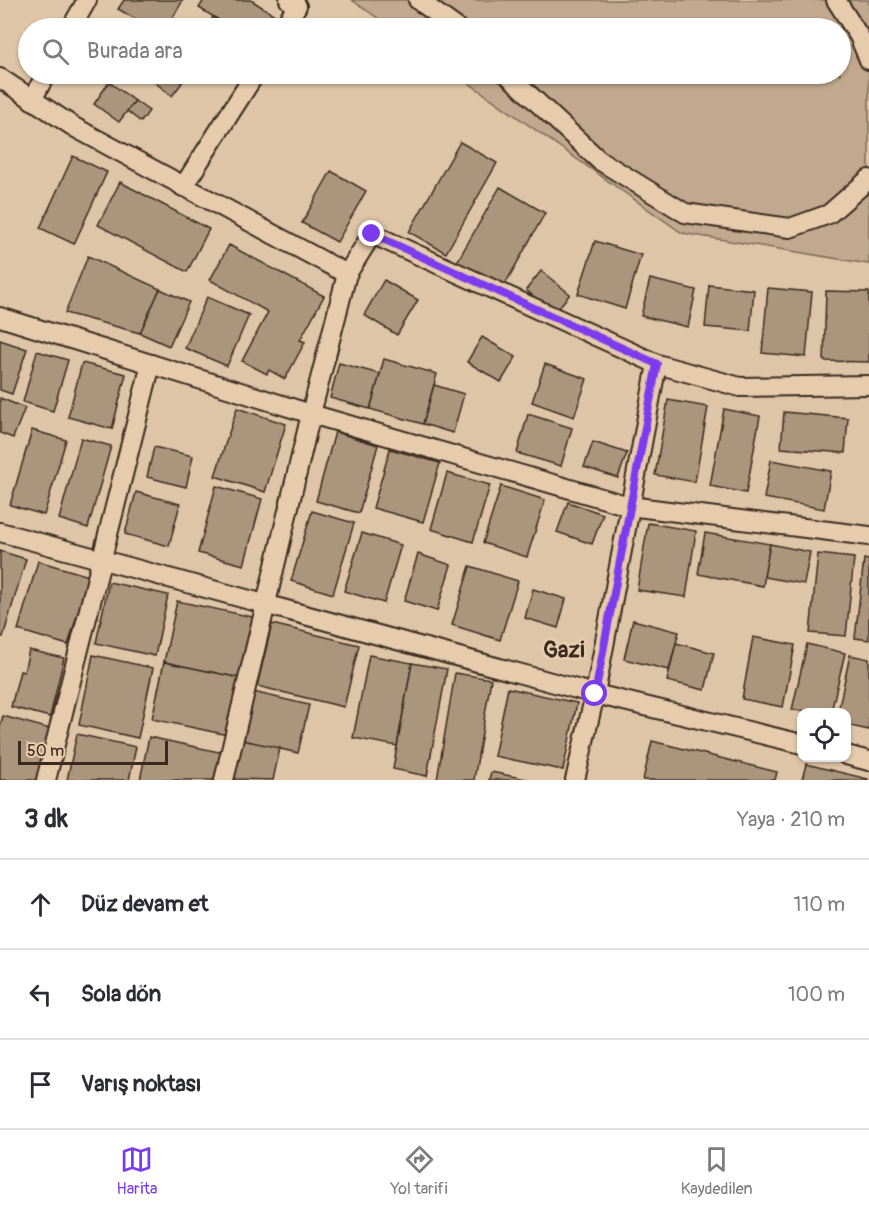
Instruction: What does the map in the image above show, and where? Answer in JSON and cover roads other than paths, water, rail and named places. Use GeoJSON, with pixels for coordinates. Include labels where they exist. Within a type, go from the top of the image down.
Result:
{"type":"FeatureCollection","features":[{"type":"Feature","properties":{"kind":"street"},"geometry":{"type":"LineString","coordinates":[[77,18],[87,0]]}},
{"type":"Feature","properties":{"kind":"street"},"geometry":{"type":"LineString","coordinates":[[289,0],[297,6],[290,18]]}},
{"type":"Feature","properties":{"kind":"street"},"geometry":{"type":"LineString","coordinates":[[418,0],[443,18]]}},
{"type":"Feature","properties":{"kind":"street"},"geometry":{"type":"LineString","coordinates":[[836,0],[848,18]]}},
{"type":"Feature","properties":{"kind":"street"},"geometry":{"type":"LineString","coordinates":[[851,23],[869,60]]}},
{"type":"Feature","properties":{"kind":"street"},"geometry":{"type":"LineString","coordinates":[[0,78],[74,127],[347,274]]}},
{"type":"Feature","properties":{"kind":"street"},"geometry":{"type":"LineString","coordinates":[[32,100],[41,84]]}},
{"type":"Feature","properties":{"kind":"street"},"geometry":{"type":"LineString","coordinates":[[183,187],[249,84]]}},
{"type":"Feature","properties":{"kind":"street"},"geometry":{"type":"LineString","coordinates":[[518,84],[599,160],[686,213],[790,228],[829,214],[869,180]]}},
{"type":"Feature","properties":{"kind":"street"},"geometry":{"type":"LineString","coordinates":[[224,780],[311,414],[347,274],[372,234],[657,364],[740,387],[869,385]]}},
{"type":"Feature","properties":{"kind":"street"},"geometry":{"type":"LineString","coordinates":[[0,317],[311,414],[629,506],[869,536]]}},
{"type":"Feature","properties":{"kind":"street"},"geometry":{"type":"LineString","coordinates":[[46,780],[151,364]]}},
{"type":"Feature","properties":{"kind":"street"},"geometry":{"type":"LineString","coordinates":[[576,780],[595,694],[657,364]]}},
{"type":"Feature","properties":{"kind":"street"},"geometry":{"type":"LineString","coordinates":[[0,532],[595,694],[797,743]]}},
{"type":"Feature","properties":{"kind":"street"},"geometry":{"type":"LineString","coordinates":[[851,756],[869,761]]}},
{"type":"Feature","properties":{"kind":"district","name":"Gazi"},"geometry":{"type":"Point","coordinates":[564,649]}}]}
